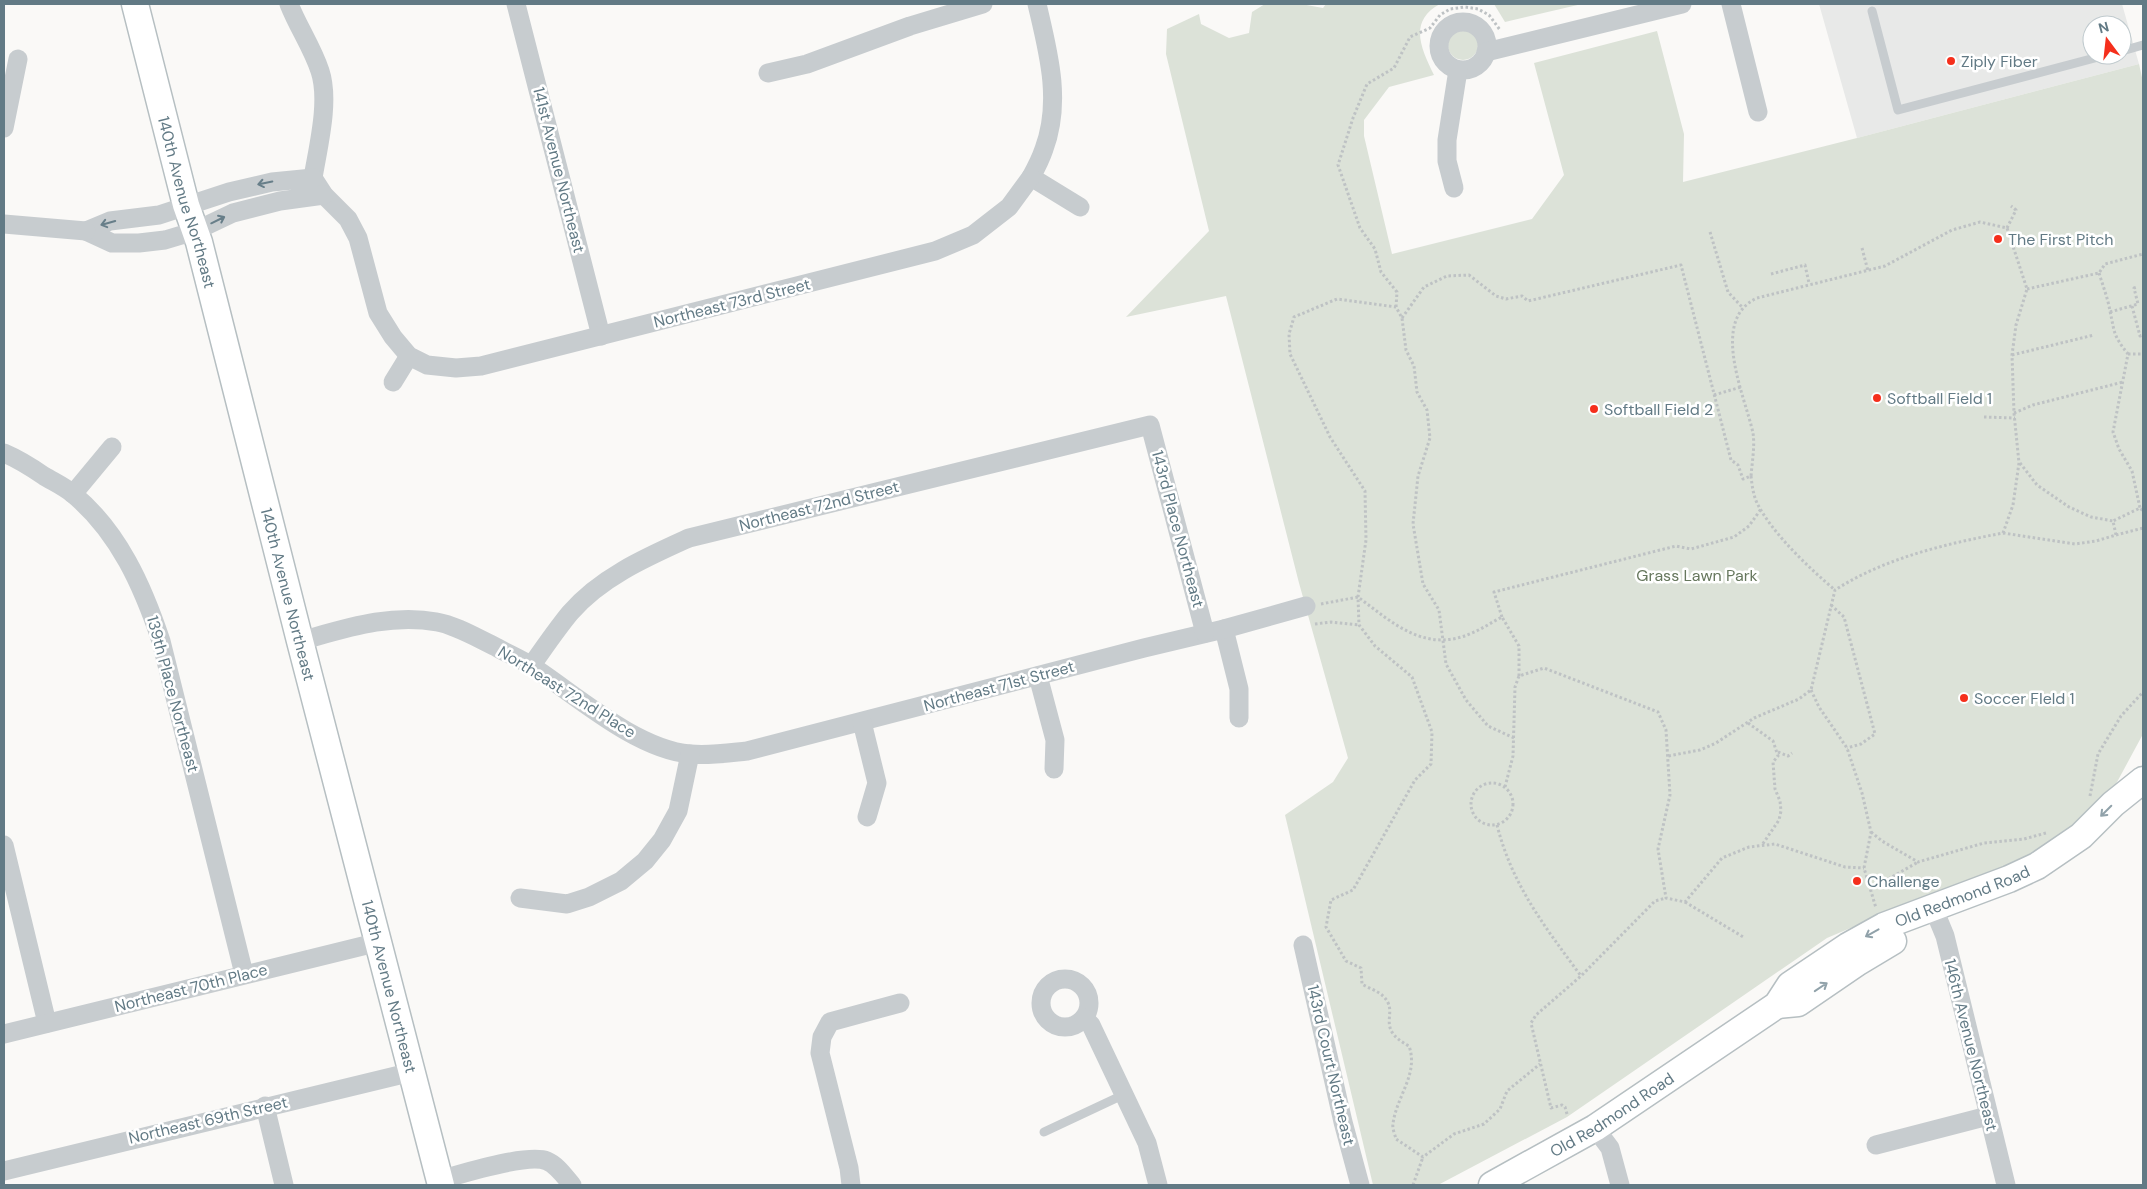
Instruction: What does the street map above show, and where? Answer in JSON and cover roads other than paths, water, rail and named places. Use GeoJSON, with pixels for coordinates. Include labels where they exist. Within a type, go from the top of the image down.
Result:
{"type":"FeatureCollection","features":[{"type":"Feature","properties":{"kind":"main road","name":"140th Avenue Northeast"},"geometry":{"type":"LineString","coordinates":[[135,4],[441,1183]]}},
{"type":"Feature","properties":{"kind":"main road","name":"Old Redmond Road"},"geometry":{"type":"LineString","coordinates":[[1492,1185],[1596,1128],[1777,1004],[1798,1003],[1936,914],[2037,866],[2081,836],[2113,804],[2143,780]]}},
{"type":"Feature","properties":{"kind":"main road","name":"Old Redmond Road"},"geometry":{"type":"LineString","coordinates":[[1936,914],[2044,881],[2092,850],[2125,817],[2143,788]]}},
{"type":"Feature","properties":{"kind":"street"},"geometry":{"type":"LineString","coordinates":[[86,231],[110,221],[159,215],[229,192],[272,182],[313,178],[324,106],[321,73],[310,44],[289,4]]}},
{"type":"Feature","properties":{"kind":"street","name":"141st Avenue Northeast"},"geometry":{"type":"LineString","coordinates":[[516,4],[601,336]]}},
{"type":"Feature","properties":{"kind":"street"},"geometry":{"type":"LineString","coordinates":[[768,73],[807,64],[910,26],[983,4]]}},
{"type":"Feature","properties":{"kind":"street","name":"Northeast 73rd Street"},"geometry":{"type":"LineString","coordinates":[[313,178],[324,195],[348,219],[358,238],[378,313],[393,338],[409,356],[427,365],[456,368],[482,366],[935,252],[973,235],[1009,207],[1031,177],[1045,148],[1052,116],[1052,88],[1050,56],[1037,4]]}},
{"type":"Feature","properties":{"kind":"street"},"geometry":{"type":"LineString","coordinates":[[1486,52],[1682,4]]}},
{"type":"Feature","properties":{"kind":"street"},"geometry":{"type":"LineString","coordinates":[[1731,4],[1758,112]]}},
{"type":"Feature","properties":{"kind":"street"},"geometry":{"type":"LineString","coordinates":[[1462,21],[1478,27],[1487,40],[1486,52],[1480,63],[1474,68],[1458,70],[1444,62],[1438,48],[1439,40],[1448,27],[1462,21]]}},
{"type":"Feature","properties":{"kind":"street"},"geometry":{"type":"LineString","coordinates":[[4,128],[18,59]]}},
{"type":"Feature","properties":{"kind":"street"},"geometry":{"type":"LineString","coordinates":[[1454,188],[1447,161],[1447,140],[1458,70]]}},
{"type":"Feature","properties":{"kind":"street"},"geometry":{"type":"LineString","coordinates":[[1031,177],[1080,207]]}},
{"type":"Feature","properties":{"kind":"street"},"geometry":{"type":"LineString","coordinates":[[4,224],[86,231],[112,243],[139,243],[166,240],[195,231],[233,213],[280,201],[324,195]]}},
{"type":"Feature","properties":{"kind":"street"},"geometry":{"type":"LineString","coordinates":[[393,382],[409,356]]}},
{"type":"Feature","properties":{"kind":"street","name":"143rd Place Northeast"},"geometry":{"type":"LineString","coordinates":[[1150,425],[1205,634]]}},
{"type":"Feature","properties":{"kind":"street","name":"Northeast 72nd Street"},"geometry":{"type":"LineString","coordinates":[[531,666],[571,612],[600,586],[639,561],[689,538],[1150,425]]}},
{"type":"Feature","properties":{"kind":"street"},"geometry":{"type":"LineString","coordinates":[[73,494],[112,447]]}},
{"type":"Feature","properties":{"kind":"street","name":"139th Place Northeast"},"geometry":{"type":"LineString","coordinates":[[4,453],[16,458],[73,494],[101,523],[127,560],[146,598],[161,641],[244,974]]}},
{"type":"Feature","properties":{"kind":"street","name":"Northeast 71st Street"},"geometry":{"type":"LineString","coordinates":[[690,754],[716,755],[747,751],[1205,634],[1306,606]]}},
{"type":"Feature","properties":{"kind":"street","name":"Northeast 72nd Place"},"geometry":{"type":"LineString","coordinates":[[300,641],[366,624],[401,618],[438,622],[482,640],[531,666],[613,724],[657,745],[690,754]]}},
{"type":"Feature","properties":{"kind":"street"},"geometry":{"type":"LineString","coordinates":[[1224,629],[1239,689],[1239,718]]}},
{"type":"Feature","properties":{"kind":"street"},"geometry":{"type":"LineString","coordinates":[[1038,676],[1055,740],[1054,769]]}},
{"type":"Feature","properties":{"kind":"street"},"geometry":{"type":"LineString","coordinates":[[862,722],[877,783],[867,817]]}},
{"type":"Feature","properties":{"kind":"street"},"geometry":{"type":"LineString","coordinates":[[520,898],[567,904],[589,897],[621,882],[645,861],[662,840],[678,812],[690,754]]}},
{"type":"Feature","properties":{"kind":"street"},"geometry":{"type":"LineString","coordinates":[[4,845],[47,1023]]}},
{"type":"Feature","properties":{"kind":"street","name":"146th Avenue Northeast"},"geometry":{"type":"LineString","coordinates":[[1936,914],[1945,936],[2006,1185]]}},
{"type":"Feature","properties":{"kind":"street","name":"Northeast 70th Place"},"geometry":{"type":"LineString","coordinates":[[4,1034],[379,942]]}},
{"type":"Feature","properties":{"kind":"street","name":"143rd Court Northeast"},"geometry":{"type":"LineString","coordinates":[[1303,945],[1343,1122],[1360,1185]]}},
{"type":"Feature","properties":{"kind":"street"},"geometry":{"type":"LineString","coordinates":[[851,1185],[850,1168],[820,1053],[822,1037],[830,1022],[900,1003]]}},
{"type":"Feature","properties":{"kind":"street"},"geometry":{"type":"LineString","coordinates":[[1084,1018],[1091,1025],[1147,1143],[1158,1185]]}},
{"type":"Feature","properties":{"kind":"street","name":"Northeast 69th Street"},"geometry":{"type":"LineString","coordinates":[[4,1170],[264,1106],[412,1072]]}},
{"type":"Feature","properties":{"kind":"street"},"geometry":{"type":"LineString","coordinates":[[264,1106],[284,1185]]}},
{"type":"Feature","properties":{"kind":"street"},"geometry":{"type":"LineString","coordinates":[[1876,1144],[1988,1116]]}},
{"type":"Feature","properties":{"kind":"street"},"geometry":{"type":"LineString","coordinates":[[1596,1128],[1610,1148],[1620,1185]]}},
{"type":"Feature","properties":{"kind":"street"},"geometry":{"type":"LineString","coordinates":[[441,1183],[531,1158],[547,1161],[559,1170],[572,1185]]}},
{"type":"Feature","properties":{"kind":"lane"},"geometry":{"type":"LineString","coordinates":[[1872,11],[1898,110],[2082,61]]}},
{"type":"Feature","properties":{"kind":"lane"},"geometry":{"type":"LineString","coordinates":[[1044,1132],[1125,1094]]}},
{"type":"Feature","properties":{"kind":"place","name":"Ziply Fiber"},"geometry":{"type":"Point","coordinates":[1951,61]}},
{"type":"Feature","properties":{"kind":"place","name":"The First Pitch"},"geometry":{"type":"Point","coordinates":[1998,239]}},
{"type":"Feature","properties":{"kind":"place","name":"Softball Field 1"},"geometry":{"type":"Point","coordinates":[1877,398]}},
{"type":"Feature","properties":{"kind":"place","name":"Softball Field 2"},"geometry":{"type":"Point","coordinates":[1594,409]}},
{"type":"Feature","properties":{"kind":"place","name":"Soccer FIeld 1"},"geometry":{"type":"Point","coordinates":[1964,698]}},
{"type":"Feature","properties":{"kind":"place","name":"Challenge"},"geometry":{"type":"Point","coordinates":[1857,881]}},
{"type":"Feature","properties":{"kind":"park label","name":"Grass Lawn Park"},"geometry":{"type":"Point","coordinates":[1697,575]}}]}
